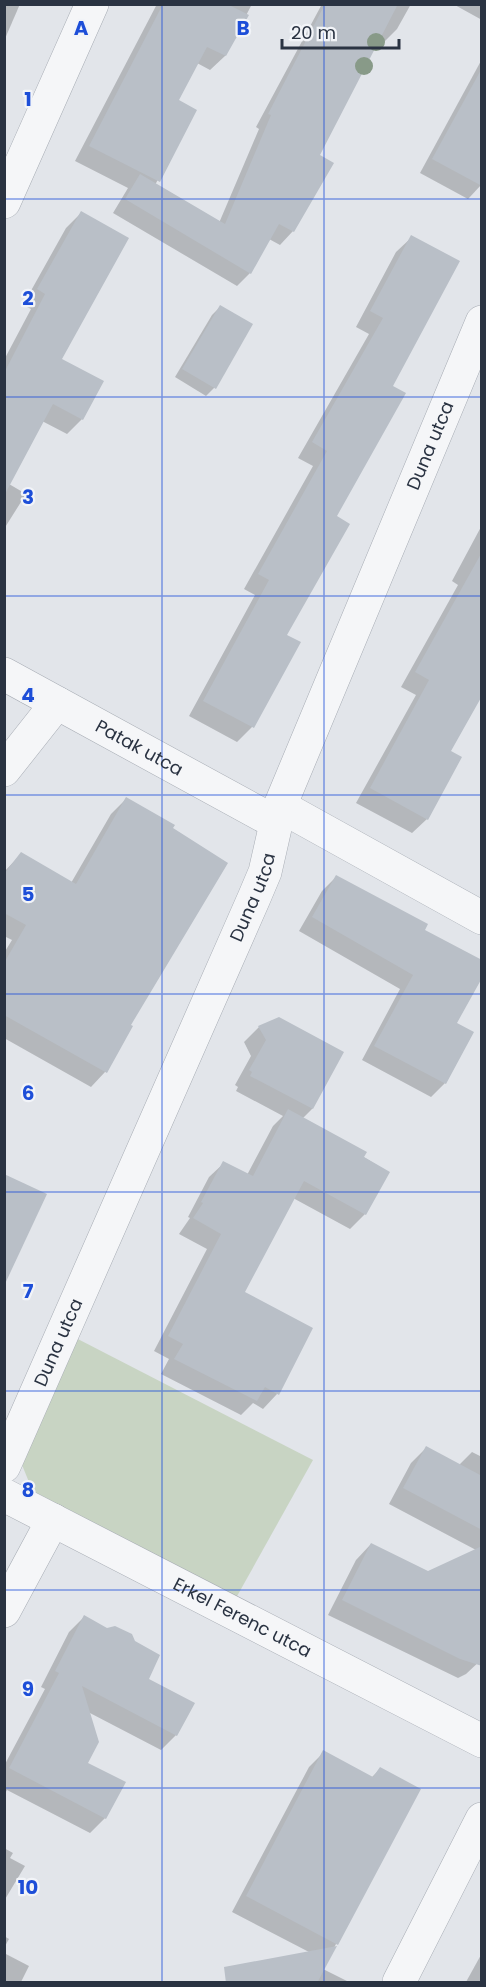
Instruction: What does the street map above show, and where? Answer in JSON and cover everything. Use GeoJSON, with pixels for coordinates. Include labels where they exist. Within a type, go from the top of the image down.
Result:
{"type":"FeatureCollection","features":[{"type":"Feature","properties":{"kind":"street"},"geometry":{"type":"LineString","coordinates":[[4,202],[92,4]]}},
{"type":"Feature","properties":{"kind":"street","name":"Duna utca"},"geometry":{"type":"LineString","coordinates":[[4,1466],[258,890],[265,872],[278,814],[482,322]]}},
{"type":"Feature","properties":{"kind":"street","name":"Patak utca"},"geometry":{"type":"LineString","coordinates":[[4,674],[482,918]]}},
{"type":"Feature","properties":{"kind":"street"},"geometry":{"type":"LineString","coordinates":[[4,770],[57,703]]}},
{"type":"Feature","properties":{"kind":"street","name":"Erkel Ferenc utca"},"geometry":{"type":"LineString","coordinates":[[4,1495],[482,1741]]}},
{"type":"Feature","properties":{"kind":"street"},"geometry":{"type":"LineString","coordinates":[[4,1611],[53,1520]]}},
{"type":"Feature","properties":{"kind":"street"},"geometry":{"type":"LineString","coordinates":[[399,1983],[482,1819]]}},
{"type":"Feature","properties":{"kind":"green space"},"geometry":{"type":"Polygon","coordinates":[[[72,1336],[313,1460],[236,1598],[33,1492],[20,1460],[72,1336]]]}},
{"type":"Feature","properties":{"kind":"building"},"geometry":{"type":"Polygon","coordinates":[[[163,4],[227,4],[249,15],[226,56],[207,47],[179,100],[197,110],[160,182],[89,146],[163,4]]]}},
{"type":"Feature","properties":{"kind":"building"},"geometry":{"type":"Polygon","coordinates":[[[325,4],[398,4],[320,155],[334,163],[294,232],[279,224],[251,274],[125,199],[140,174],[225,224],[271,115],[268,114],[325,4]]]}},
{"type":"Feature","properties":{"kind":"building"},"geometry":{"type":"Polygon","coordinates":[[[482,68],[482,186],[432,159],[482,68]]]}},
{"type":"Feature","properties":{"kind":"building"},"geometry":{"type":"Polygon","coordinates":[[[81,211],[129,238],[62,359],[104,381],[83,420],[53,404],[4,496],[4,373],[45,294],[37,289],[81,211]]]}},
{"type":"Feature","properties":{"kind":"building"},"geometry":{"type":"Polygon","coordinates":[[[411,235],[460,261],[393,386],[406,393],[337,516],[350,524],[287,635],[301,642],[254,728],[203,701],[269,580],[258,574],[327,451],[312,442],[383,318],[370,311],[411,235]]]}},
{"type":"Feature","properties":{"kind":"building"},"geometry":{"type":"Polygon","coordinates":[[[220,305],[253,324],[216,389],[182,369],[220,305]]]}},
{"type":"Feature","properties":{"kind":"building"},"geometry":{"type":"Polygon","coordinates":[[[482,552],[482,696],[451,751],[462,757],[428,820],[370,788],[429,680],[415,672],[482,552]]]}},
{"type":"Feature","properties":{"kind":"building"},"geometry":{"type":"Polygon","coordinates":[[[126,797],[175,825],[173,828],[228,863],[131,1025],[133,1026],[107,1073],[4,1015],[4,963],[26,925],[4,913],[4,874],[21,852],[76,884],[126,797]]]}},
{"type":"Feature","properties":{"kind":"building"},"geometry":{"type":"Polygon","coordinates":[[[336,875],[428,924],[425,930],[482,960],[482,978],[457,1023],[474,1032],[446,1084],[374,1046],[413,975],[312,917],[336,875]]]}},
{"type":"Feature","properties":{"kind":"building"},"geometry":{"type":"Polygon","coordinates":[[[279,1017],[344,1052],[313,1109],[250,1076],[252,1072],[249,1070],[266,1040],[258,1026],[279,1017]]]}},
{"type":"Feature","properties":{"kind":"building"},"geometry":{"type":"Polygon","coordinates":[[[288,1109],[367,1152],[364,1157],[390,1172],[366,1215],[304,1181],[245,1292],[313,1328],[279,1395],[265,1387],[257,1401],[174,1359],[183,1344],[168,1336],[221,1234],[193,1218],[203,1203],[201,1202],[223,1161],[253,1176],[288,1109]]]}},
{"type":"Feature","properties":{"kind":"building"},"geometry":{"type":"Polygon","coordinates":[[[4,1174],[47,1194],[4,1286],[4,1174]]]}},
{"type":"Feature","properties":{"kind":"building"},"geometry":{"type":"Polygon","coordinates":[[[426,1446],[482,1476],[482,1530],[403,1488],[426,1446]]]}},
{"type":"Feature","properties":{"kind":"building"},"geometry":{"type":"Polygon","coordinates":[[[371,1543],[428,1571],[482,1546],[482,1666],[460,1659],[342,1600],[371,1543]]]}},
{"type":"Feature","properties":{"kind":"building"},"geometry":{"type":"Polygon","coordinates":[[[84,1615],[107,1628],[115,1626],[132,1634],[135,1641],[160,1655],[149,1679],[195,1703],[177,1736],[82,1686],[99,1742],[88,1763],[126,1782],[106,1819],[9,1768],[59,1673],[55,1671],[84,1615]]]}},
{"type":"Feature","properties":{"kind":"building"},"geometry":{"type":"Polygon","coordinates":[[[323,1750],[373,1777],[380,1767],[421,1789],[338,1945],[246,1896],[323,1750]]]}},
{"type":"Feature","properties":{"kind":"building"},"geometry":{"type":"Polygon","coordinates":[[[337,1946],[317,1983],[226,1983],[224,1967],[337,1946]]]}}]}
